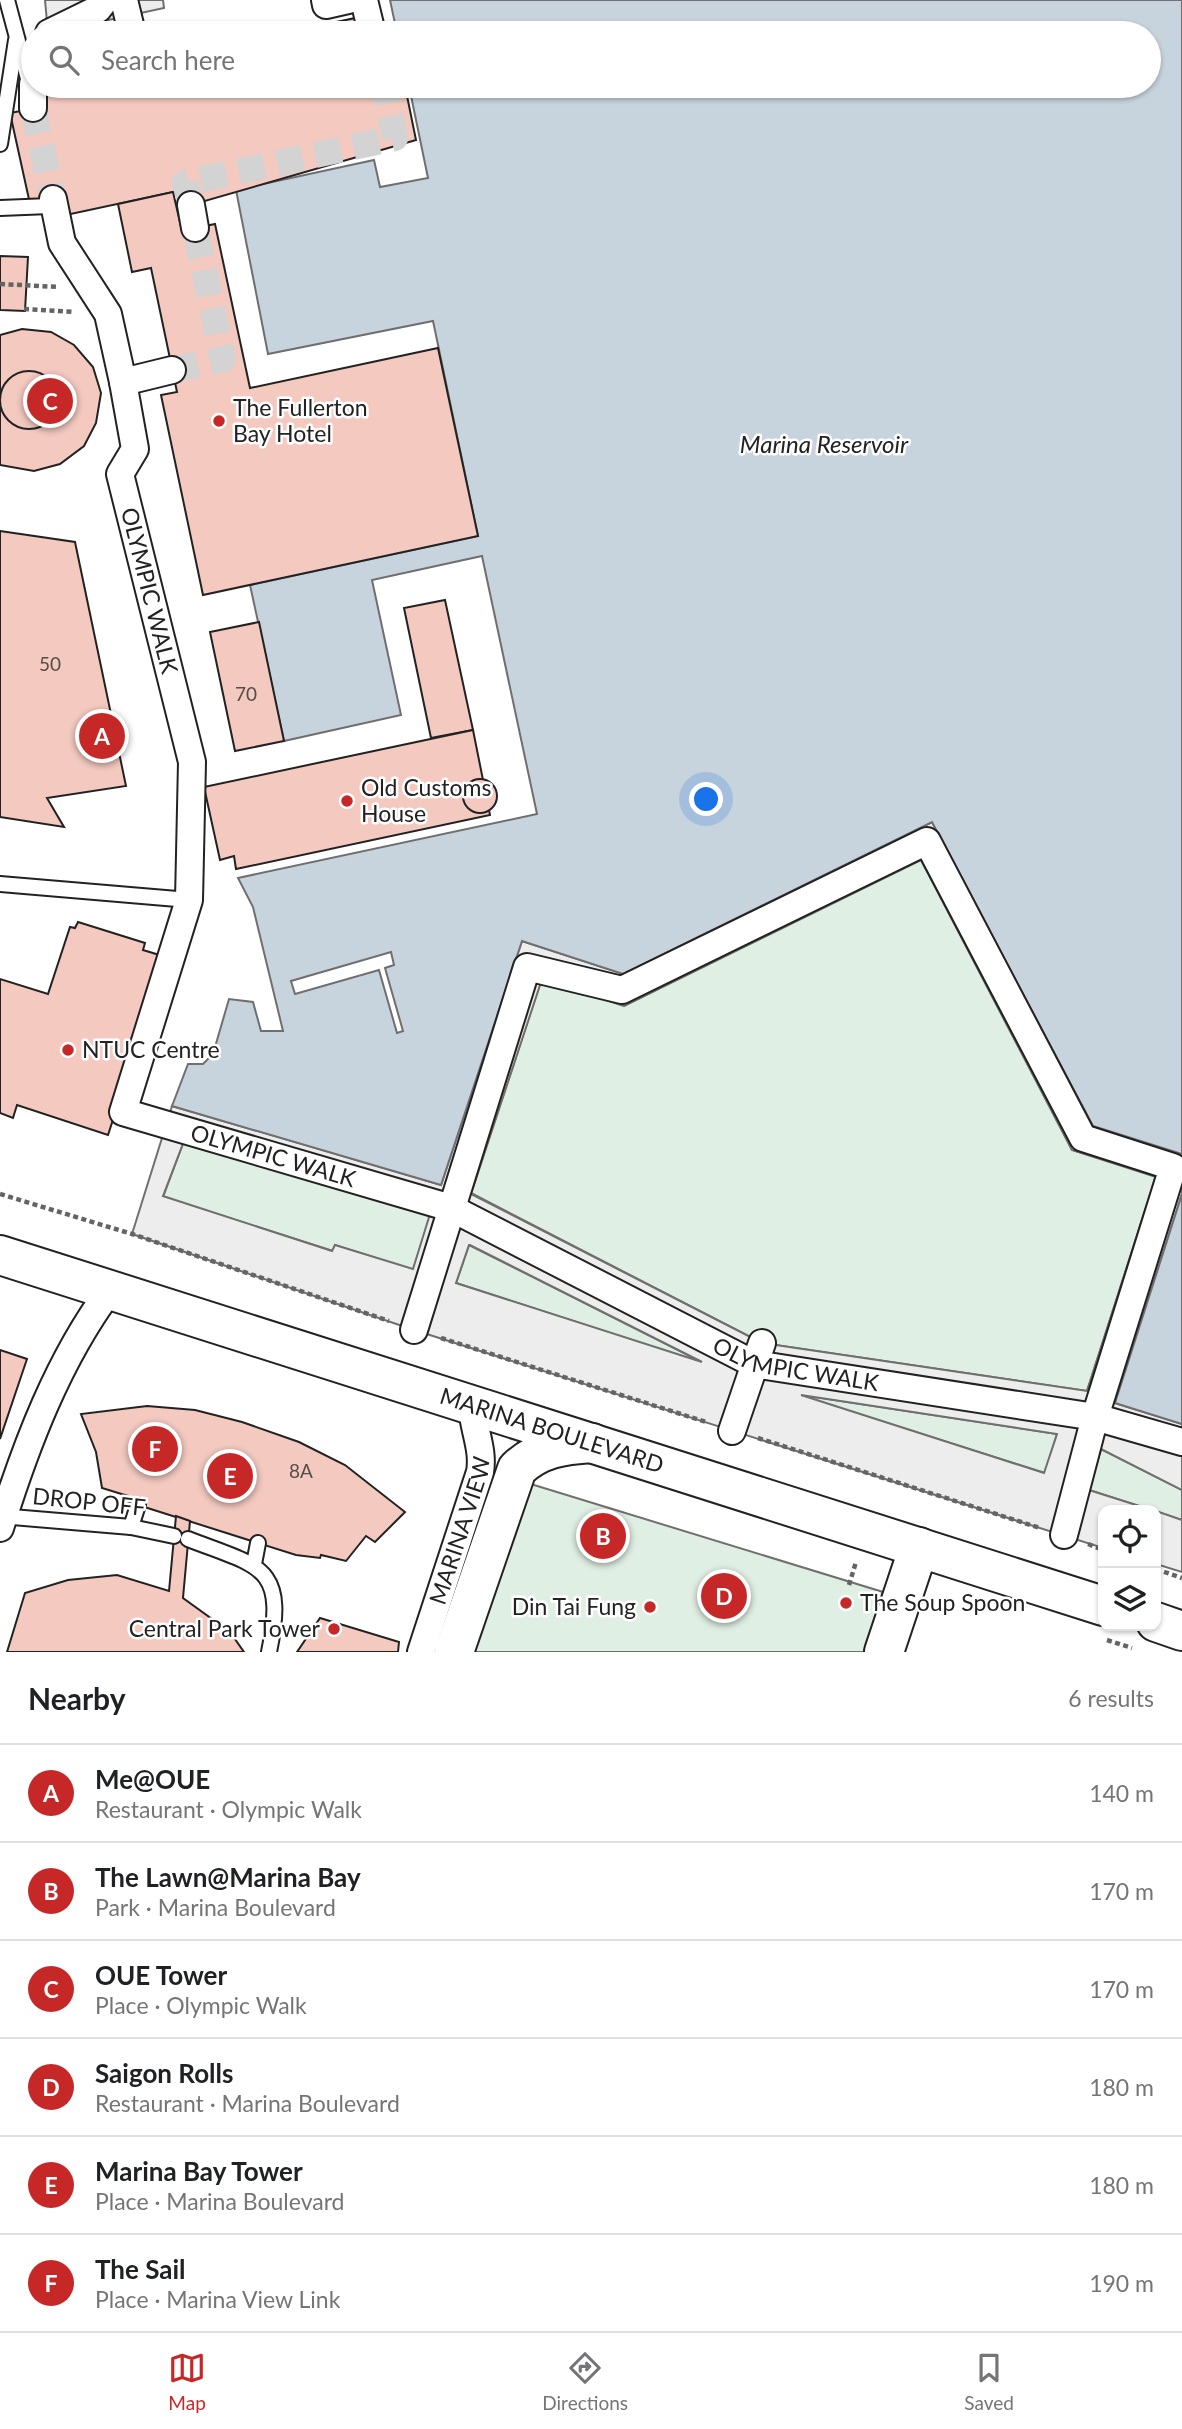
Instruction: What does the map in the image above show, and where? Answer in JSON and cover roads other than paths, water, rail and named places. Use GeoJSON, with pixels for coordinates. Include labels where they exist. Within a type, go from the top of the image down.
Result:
{"type":"FeatureCollection","features":[{"type":"Feature","properties":{"kind":"main road","name":"MARINA BOULEVARD"},"geometry":{"type":"LineString","coordinates":[[0,1255],[1098,1604]]}},
{"type":"Feature","properties":{"kind":"main road","name":"MARINA VIEW"},"geometry":{"type":"LineString","coordinates":[[454,1652],[517,1469],[543,1451],[565,1445],[592,1443]]}},
{"type":"Feature","properties":{"kind":"main road"},"geometry":{"type":"LineString","coordinates":[[884,1652],[919,1547]]}},
{"type":"Feature","properties":{"kind":"main road"},"geometry":{"type":"LineString","coordinates":[[1161,1624],[1182,1631]]}},
{"type":"Feature","properties":{"kind":"street"},"geometry":{"type":"LineString","coordinates":[[74,21],[98,9],[105,0]]}},
{"type":"Feature","properties":{"kind":"street"},"geometry":{"type":"LineString","coordinates":[[124,0],[129,21]]}},
{"type":"Feature","properties":{"kind":"street"},"geometry":{"type":"LineString","coordinates":[[325,0],[326,5],[348,0]]}},
{"type":"Feature","properties":{"kind":"street"},"geometry":{"type":"LineString","coordinates":[[365,0],[369,21]]}},
{"type":"Feature","properties":{"kind":"street","name":"OLYMPIC WALK"},"geometry":{"type":"LineString","coordinates":[[55,200],[62,243],[108,314],[135,449],[120,474],[192,762],[189,900],[122,1112],[451,1208],[758,1353],[1095,1417],[1182,1442]]}},
{"type":"Feature","properties":{"kind":"street"},"geometry":{"type":"LineString","coordinates":[[123,382],[172,370]]}},
{"type":"Feature","properties":{"kind":"street"},"geometry":{"type":"LineString","coordinates":[[414,1330],[527,967],[622,990],[927,841],[1083,1138],[1172,1167],[1095,1417],[1063,1535]]}},
{"type":"Feature","properties":{"kind":"street"},"geometry":{"type":"LineString","coordinates":[[1,1520],[16,1476],[67,1357],[86,1323],[110,1290]]}},
{"type":"Feature","properties":{"kind":"street"},"geometry":{"type":"LineString","coordinates":[[732,1431],[758,1353]]}},
{"type":"Feature","properties":{"kind":"street","name":"MARINA VIEW"},"geometry":{"type":"LineString","coordinates":[[421,1652],[480,1472],[481,1450],[473,1427],[472,1406]]}},
{"type":"Feature","properties":{"kind":"lane"},"geometry":{"type":"LineString","coordinates":[[7,0],[21,50]]}},
{"type":"Feature","properties":{"kind":"lane"},"geometry":{"type":"LineString","coordinates":[[0,145],[17,35]]}},
{"type":"Feature","properties":{"kind":"lane"},"geometry":{"type":"LineString","coordinates":[[2,205],[19,209],[55,200]]}},
{"type":"Feature","properties":{"kind":"lane"},"geometry":{"type":"LineString","coordinates":[[0,884],[189,900]]}},
{"type":"Feature","properties":{"kind":"lane"},"geometry":{"type":"LineString","coordinates":[[131,1527],[138,1505]]}},
{"type":"Feature","properties":{"kind":"lane","name":"DROP OFF"},"geometry":{"type":"LineString","coordinates":[[1,1520],[131,1527],[181,1537],[254,1564]]}},
{"type":"Feature","properties":{"kind":"lane"},"geometry":{"type":"LineString","coordinates":[[258,1543],[254,1564],[272,1586],[277,1601],[269,1652]]}},
{"type":"Feature","properties":{"kind":"water","name":"Marina Reservoir"},"geometry":{"type":"Polygon","coordinates":[[[390,0],[1182,0],[1182,1154],[1093,1126],[932,822],[623,974],[522,941],[441,1185],[172,1106],[188,1064],[203,1064],[213,1054],[229,999],[253,1002],[261,1031],[283,1031],[253,907],[238,878],[537,814],[482,556],[372,580],[401,715],[284,741],[250,585],[478,536],[433,321],[268,354],[236,190],[374,160],[380,187],[428,178],[411,98],[1161,98],[1161,21],[394,21],[390,0]]]}},
{"type":"Feature","properties":{"kind":"water"},"geometry":{"type":"Polygon","coordinates":[[[1182,1194],[1182,1424],[1115,1403],[1182,1194]]]}},
{"type":"Feature","properties":{"kind":"tunnel"},"geometry":{"type":"LineString","coordinates":[[191,205],[185,183],[395,138],[387,98]]}},
{"type":"Feature","properties":{"kind":"tunnel"},"geometry":{"type":"LineString","coordinates":[[33,108],[53,199]]}},
{"type":"Feature","properties":{"kind":"tunnel"},"geometry":{"type":"LineString","coordinates":[[172,370],[223,359],[195,228]]}},
{"type":"Feature","properties":{"kind":"place","name":"OUE Tower"},"geometry":{"type":"Point","coordinates":[50,401]}},
{"type":"Feature","properties":{"kind":"place","name":"The Fullerton Bay Hotel"},"geometry":{"type":"Point","coordinates":[219,421]}},
{"type":"Feature","properties":{"kind":"place","name":"Me@OUE"},"geometry":{"type":"Point","coordinates":[102,736]}},
{"type":"Feature","properties":{"kind":"place","name":"Old Customs House"},"geometry":{"type":"Point","coordinates":[347,801]}},
{"type":"Feature","properties":{"kind":"place","name":"NTUC Centre"},"geometry":{"type":"Point","coordinates":[68,1050]}},
{"type":"Feature","properties":{"kind":"place","name":"The Sail"},"geometry":{"type":"Point","coordinates":[155,1449]}},
{"type":"Feature","properties":{"kind":"place","name":"Marina Bay Tower"},"geometry":{"type":"Point","coordinates":[230,1476]}},
{"type":"Feature","properties":{"kind":"place","name":"The Lawn@Marina Bay"},"geometry":{"type":"Point","coordinates":[603,1536]}},
{"type":"Feature","properties":{"kind":"place","name":"Saigon Rolls"},"geometry":{"type":"Point","coordinates":[724,1596]}},
{"type":"Feature","properties":{"kind":"place","name":"The Soup Spoon"},"geometry":{"type":"Point","coordinates":[846,1603]}},
{"type":"Feature","properties":{"kind":"place","name":"Din Tai Fung"},"geometry":{"type":"Point","coordinates":[650,1607]}},
{"type":"Feature","properties":{"kind":"place","name":"Central Park Tower"},"geometry":{"type":"Point","coordinates":[334,1629]}}]}
